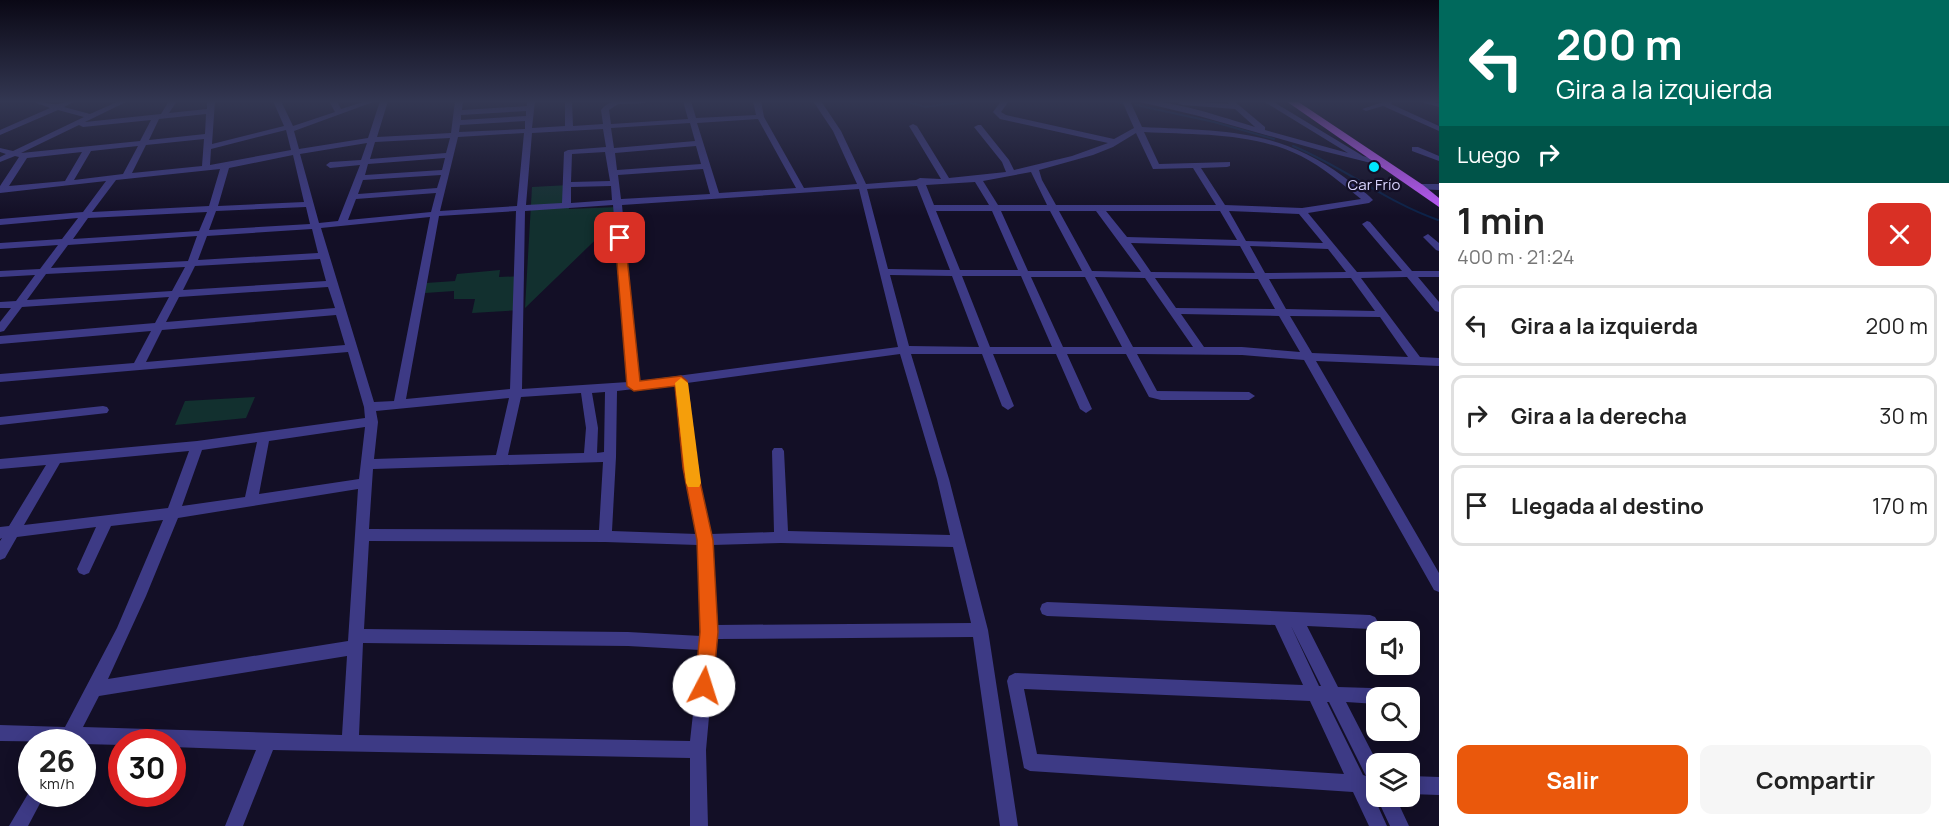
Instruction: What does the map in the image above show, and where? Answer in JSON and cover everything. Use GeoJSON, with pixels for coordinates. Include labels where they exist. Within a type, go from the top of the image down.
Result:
{"type":"FeatureCollection","features":[{"type":"Feature","properties":{"kind":"main road"},"geometry":{"type":"LineString","coordinates":[[1348,140],[1419,187],[1439,204]]}},
{"type":"Feature","properties":{"kind":"street"},"geometry":{"type":"LineString","coordinates":[[0,160],[45,140]]}},
{"type":"Feature","properties":{"kind":"street"},"geometry":{"type":"LineString","coordinates":[[126,177],[145,140]]}},
{"type":"Feature","properties":{"kind":"street"},"geometry":{"type":"LineString","coordinates":[[0,150],[24,156],[175,140]]}},
{"type":"Feature","properties":{"kind":"street"},"geometry":{"type":"LineString","coordinates":[[206,167],[208,140]]}},
{"type":"Feature","properties":{"kind":"street"},"geometry":{"type":"LineString","coordinates":[[208,147],[242,140]]}},
{"type":"Feature","properties":{"kind":"street"},"geometry":{"type":"LineString","coordinates":[[293,140],[309,204],[371,414],[364,483],[350,744]]}},
{"type":"Feature","properties":{"kind":"street"},"geometry":{"type":"LineString","coordinates":[[342,223],[372,140]]}},
{"type":"Feature","properties":{"kind":"street"},"geometry":{"type":"LineString","coordinates":[[1,190],[225,166],[296,154],[336,144],[380,140]]}},
{"type":"Feature","properties":{"kind":"street"},"geometry":{"type":"LineString","coordinates":[[399,403],[435,214],[454,140]]}},
{"type":"Feature","properties":{"kind":"street"},"geometry":{"type":"LineString","coordinates":[[501,460],[516,393],[521,208],[529,140]]}},
{"type":"Feature","properties":{"kind":"street"},"geometry":{"type":"LineString","coordinates":[[608,140],[614,178],[634,386]]}},
{"type":"Feature","properties":{"kind":"street"},"geometry":{"type":"LineString","coordinates":[[697,140],[714,196]]}},
{"type":"Feature","properties":{"kind":"street"},"geometry":{"type":"LineString","coordinates":[[772,140],[801,190]]}},
{"type":"Feature","properties":{"kind":"street"},"geometry":{"type":"LineString","coordinates":[[841,140],[862,185],[904,350],[959,541],[980,630],[1009,826]]}},
{"type":"Feature","properties":{"kind":"street"},"geometry":{"type":"LineString","coordinates":[[921,140],[945,180]]}},
{"type":"Feature","properties":{"kind":"street"},"geometry":{"type":"LineString","coordinates":[[988,140],[1006,162],[1011,174]]}},
{"type":"Feature","properties":{"kind":"street"},"geometry":{"type":"LineString","coordinates":[[1105,140],[1116,142]]}},
{"type":"Feature","properties":{"kind":"street"},"geometry":{"type":"LineString","coordinates":[[0,246],[65,240],[201,235],[435,214],[978,179],[1035,170],[1108,147],[1119,140]]}},
{"type":"Feature","properties":{"kind":"street"},"geometry":{"type":"LineString","coordinates":[[1144,140],[1156,167],[1227,165]]}},
{"type":"Feature","properties":{"kind":"street"},"geometry":{"type":"LineString","coordinates":[[929,208],[1302,211],[1369,200],[1306,156],[1273,140]]}},
{"type":"Feature","properties":{"kind":"street"},"geometry":{"type":"LineString","coordinates":[[1281,140],[1383,163]]}},
{"type":"Feature","properties":{"kind":"street"},"geometry":{"type":"LineString","coordinates":[[1331,140],[1363,159]]}},
{"type":"Feature","properties":{"kind":"street"},"geometry":{"type":"LineString","coordinates":[[566,205],[568,152],[698,143]]}},
{"type":"Feature","properties":{"kind":"street"},"geometry":{"type":"LineString","coordinates":[[68,182],[89,148]]}},
{"type":"Feature","properties":{"kind":"street"},"geometry":{"type":"LineString","coordinates":[[1415,149],[1439,159]]}},
{"type":"Feature","properties":{"kind":"street"},"geometry":{"type":"LineString","coordinates":[[330,165],[450,155]]}},
{"type":"Feature","properties":{"kind":"street"},"geometry":{"type":"LineString","coordinates":[[1,190],[24,156]]}},
{"type":"Feature","properties":{"kind":"street"},"geometry":{"type":"LineString","coordinates":[[1195,165],[1283,312],[1439,586]]}},
{"type":"Feature","properties":{"kind":"street"},"geometry":{"type":"LineString","coordinates":[[138,366],[191,265],[212,210],[225,166]]}},
{"type":"Feature","properties":{"kind":"street"},"geometry":{"type":"LineString","coordinates":[[566,185],[705,166]]}},
{"type":"Feature","properties":{"kind":"street"},"geometry":{"type":"LineString","coordinates":[[1035,170],[1146,382],[1156,395],[1249,396]]}},
{"type":"Feature","properties":{"kind":"street"},"geometry":{"type":"LineString","coordinates":[[360,178],[447,172]]}},
{"type":"Feature","properties":{"kind":"street"},"geometry":{"type":"LineString","coordinates":[[0,329],[113,178]]}},
{"type":"Feature","properties":{"kind":"street"},"geometry":{"type":"LineString","coordinates":[[978,179],[995,208],[1086,409]]}},
{"type":"Feature","properties":{"kind":"street"},"geometry":{"type":"LineString","coordinates":[[920,181],[1008,406]]}},
{"type":"Feature","properties":{"kind":"street"},"geometry":{"type":"LineString","coordinates":[[1419,187],[1439,187]]}},
{"type":"Feature","properties":{"kind":"street"},"geometry":{"type":"LineString","coordinates":[[353,197],[441,190]]}},
{"type":"Feature","properties":{"kind":"street"},"geometry":{"type":"LineString","coordinates":[[0,222],[84,215],[309,204]]}},
{"type":"Feature","properties":{"kind":"street"},"geometry":{"type":"LineString","coordinates":[[1099,208],[1149,274],[1201,351]]}},
{"type":"Feature","properties":{"kind":"street"},"geometry":{"type":"LineString","coordinates":[[1302,211],[1332,246],[1417,361]]}},
{"type":"Feature","properties":{"kind":"street"},"geometry":{"type":"LineString","coordinates":[[1367,224],[1439,309]]}},
{"type":"Feature","properties":{"kind":"street"},"geometry":{"type":"LineString","coordinates":[[1428,237],[1439,248]]}},
{"type":"Feature","properties":{"kind":"street"},"geometry":{"type":"LineString","coordinates":[[1124,240],[1332,246]]}},
{"type":"Feature","properties":{"kind":"street"},"geometry":{"type":"LineString","coordinates":[[0,274],[324,256]]}},
{"type":"Feature","properties":{"kind":"street"},"geometry":{"type":"LineString","coordinates":[[883,272],[1262,276],[1439,274]]}},
{"type":"Feature","properties":{"kind":"street"},"geometry":{"type":"LineString","coordinates":[[0,305],[332,284]]}},
{"type":"Feature","properties":{"kind":"street"},"geometry":{"type":"LineString","coordinates":[[0,340],[341,311]]}},
{"type":"Feature","properties":{"kind":"street"},"geometry":{"type":"LineString","coordinates":[[1174,311],[1382,314]]}},
{"type":"Feature","properties":{"kind":"street"},"geometry":{"type":"LineString","coordinates":[[0,378],[353,348]]}},
{"type":"Feature","properties":{"kind":"street"},"geometry":{"type":"LineString","coordinates":[[0,464],[197,446],[264,436],[371,414],[399,403],[634,386],[904,350],[1242,351],[1309,357],[1439,362]]}},
{"type":"Feature","properties":{"kind":"street"},"geometry":{"type":"LineString","coordinates":[[681,381],[690,468],[705,540],[708,638],[698,750],[699,826]]}},
{"type":"Feature","properties":{"kind":"street"},"geometry":{"type":"LineString","coordinates":[[605,536],[611,388]]}},
{"type":"Feature","properties":{"kind":"street"},"geometry":{"type":"LineString","coordinates":[[586,389],[592,428],[590,457]]}},
{"type":"Feature","properties":{"kind":"street"},"geometry":{"type":"LineString","coordinates":[[0,421],[103,410]]}},
{"type":"Feature","properties":{"kind":"street"},"geometry":{"type":"LineString","coordinates":[[251,501],[264,436]]}},
{"type":"Feature","properties":{"kind":"street"},"geometry":{"type":"LineString","coordinates":[[72,729],[139,599],[174,513],[197,446]]}},
{"type":"Feature","properties":{"kind":"street"},"geometry":{"type":"LineString","coordinates":[[778,451],[782,537]]}},
{"type":"Feature","properties":{"kind":"street"},"geometry":{"type":"LineString","coordinates":[[366,464],[610,457]]}},
{"type":"Feature","properties":{"kind":"street"},"geometry":{"type":"LineString","coordinates":[[0,554],[7,532],[55,460]]}},
{"type":"Feature","properties":{"kind":"street"},"geometry":{"type":"LineString","coordinates":[[7,532],[174,513],[364,483]]}},
{"type":"Feature","properties":{"kind":"street"},"geometry":{"type":"LineString","coordinates":[[84,569],[106,521]]}},
{"type":"Feature","properties":{"kind":"street"},"geometry":{"type":"LineString","coordinates":[[361,535],[605,536],[705,540],[782,537],[959,541]]}},
{"type":"Feature","properties":{"kind":"street"},"geometry":{"type":"LineString","coordinates":[[1047,609],[1366,622]]}},
{"type":"Feature","properties":{"kind":"street"},"geometry":{"type":"LineString","coordinates":[[1287,618],[1314,694],[1378,826]]}},
{"type":"Feature","properties":{"kind":"street"},"geometry":{"type":"LineString","coordinates":[[1287,618],[1334,695],[1366,760]]}},
{"type":"Feature","properties":{"kind":"street"},"geometry":{"type":"LineString","coordinates":[[93,689],[356,642],[708,638],[980,630]]}},
{"type":"Feature","properties":{"kind":"street"},"geometry":{"type":"LineString","coordinates":[[1366,696],[1015,681],[1030,762],[1366,783]]}},
{"type":"Feature","properties":{"kind":"street"},"geometry":{"type":"LineString","coordinates":[[0,733],[18,735]]}},
{"type":"Feature","properties":{"kind":"street"},"geometry":{"type":"LineString","coordinates":[[96,739],[698,750]]}},
{"type":"Feature","properties":{"kind":"street"},"geometry":{"type":"LineString","coordinates":[[234,826],[268,742]]}},
{"type":"Feature","properties":{"kind":"street"},"geometry":{"type":"LineString","coordinates":[[1420,785],[1439,786]]}},
{"type":"Feature","properties":{"kind":"street"},"geometry":{"type":"LineString","coordinates":[[18,826],[29,807]]}},
{"type":"Feature","properties":{"kind":"street"},"geometry":{"type":"LineString","coordinates":[[1391,807],[1401,826]]}},
{"type":"Feature","properties":{"kind":"green space"},"geometry":{"type":"Polygon","coordinates":[[[569,185],[569,209],[618,207],[618,218],[525,308],[532,187],[569,185]]]}},
{"type":"Feature","properties":{"kind":"green space"},"geometry":{"type":"Polygon","coordinates":[[[500,270],[499,277],[524,276],[520,310],[472,313],[475,299],[454,299],[454,291],[425,293],[426,283],[455,281],[457,274],[500,270]]]}},
{"type":"Feature","properties":{"kind":"green space"},"geometry":{"type":"Polygon","coordinates":[[[255,397],[246,418],[175,425],[185,401],[255,397]]]}},
{"type":"Feature","properties":{"kind":"waterway"},"geometry":{"type":"LineString","coordinates":[[1293,146],[1312,154],[1401,204],[1438,220]]}},
{"type":"Feature","properties":{"kind":"slow traffic"},"geometry":{"type":"LineString","coordinates":[[681,383],[693,483]]}},
{"type":"Feature","properties":{"kind":"place","name":"Car Frío"},"geometry":{"type":"Point","coordinates":[1374,167]}},
{"type":"Feature","properties":{"kind":"route"},"geometry":{"type":"LineString","coordinates":[[620,238],[634,386],[681,381],[690,468],[705,540],[709,632],[704,686]]}}]}
